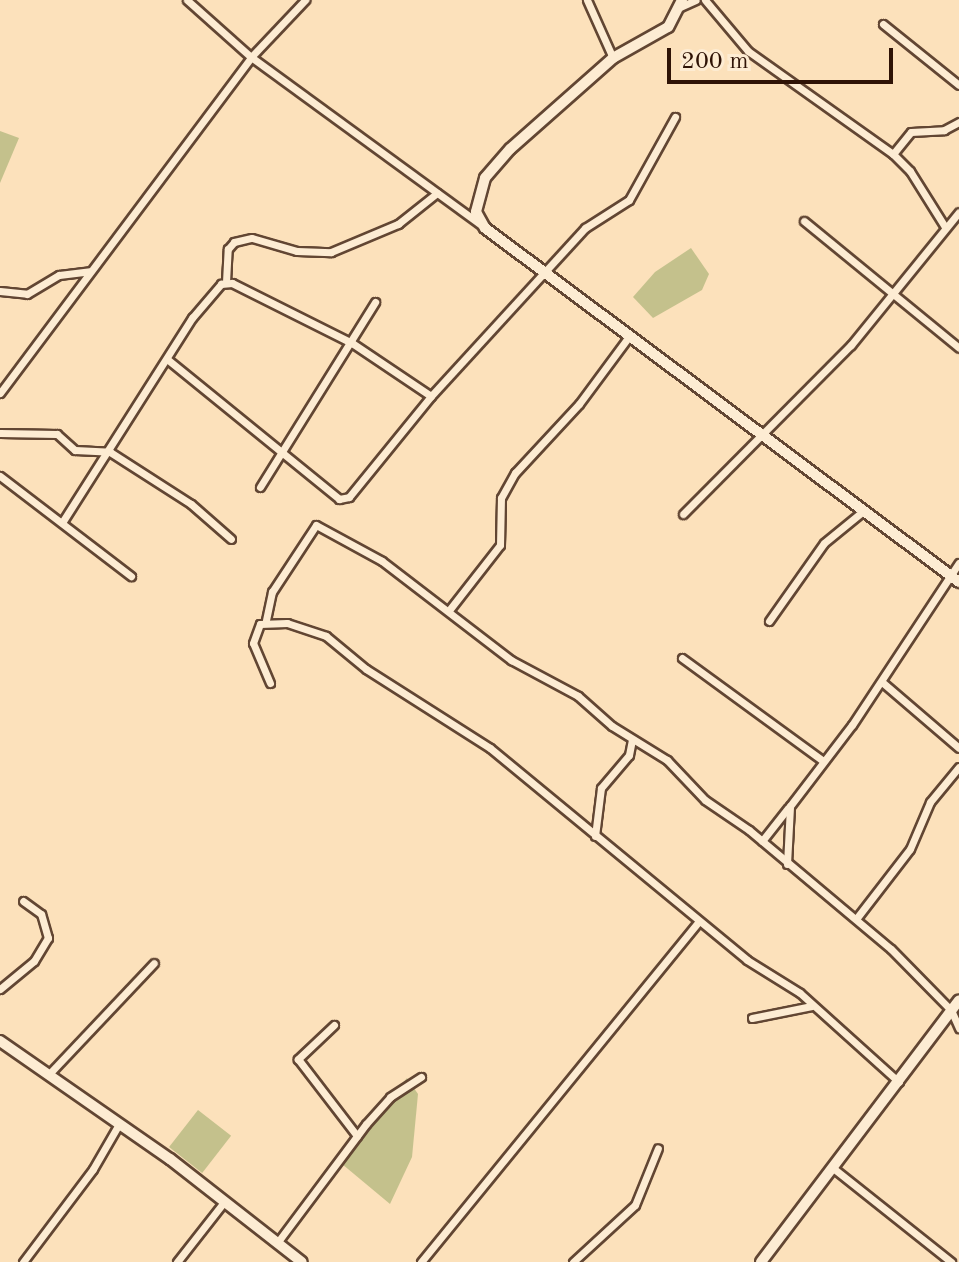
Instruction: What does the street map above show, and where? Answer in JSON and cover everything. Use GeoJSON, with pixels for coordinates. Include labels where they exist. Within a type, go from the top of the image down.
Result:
{"type":"FeatureCollection","features":[{"type":"Feature","properties":{"kind":"main road"},"geometry":{"type":"LineString","coordinates":[[681,4],[668,27],[613,58],[559,101],[485,178],[476,212],[485,228],[542,272],[765,433],[862,512],[956,580]]}},
{"type":"Feature","properties":{"kind":"main road"},"geometry":{"type":"LineString","coordinates":[[761,1262],[959,1000]]}},
{"type":"Feature","properties":{"kind":"main road"},"geometry":{"type":"LineString","coordinates":[[0,1041],[119,1124],[302,1262]]}},
{"type":"Feature","properties":{"kind":"street"},"geometry":{"type":"LineString","coordinates":[[188,0],[251,57],[485,228]]}},
{"type":"Feature","properties":{"kind":"street"},"geometry":{"type":"LineString","coordinates":[[0,393],[251,57],[305,0]]}},
{"type":"Feature","properties":{"kind":"street"},"geometry":{"type":"LineString","coordinates":[[587,0],[613,58]]}},
{"type":"Feature","properties":{"kind":"street"},"geometry":{"type":"LineString","coordinates":[[681,4],[696,0]]}},
{"type":"Feature","properties":{"kind":"street"},"geometry":{"type":"LineString","coordinates":[[705,0],[748,51],[893,154],[910,171],[945,227]]}},
{"type":"Feature","properties":{"kind":"street"},"geometry":{"type":"LineString","coordinates":[[883,24],[959,85]]}},
{"type":"Feature","properties":{"kind":"street"},"geometry":{"type":"LineString","coordinates":[[167,359],[345,499],[431,396],[542,272],[585,228],[629,200],[675,117]]}},
{"type":"Feature","properties":{"kind":"street"},"geometry":{"type":"LineString","coordinates":[[893,154],[911,132],[944,130],[959,122]]}},
{"type":"Feature","properties":{"kind":"street"},"geometry":{"type":"LineString","coordinates":[[63,521],[204,301],[226,282],[228,249],[234,242],[252,238],[297,251],[331,252],[398,224],[437,193]]}},
{"type":"Feature","properties":{"kind":"street"},"geometry":{"type":"LineString","coordinates":[[683,514],[851,345],[959,212]]}},
{"type":"Feature","properties":{"kind":"street"},"geometry":{"type":"LineString","coordinates":[[804,221],[959,348]]}},
{"type":"Feature","properties":{"kind":"street"},"geometry":{"type":"LineString","coordinates":[[0,291],[27,294],[59,275],[90,271]]}},
{"type":"Feature","properties":{"kind":"street"},"geometry":{"type":"LineString","coordinates":[[226,282],[352,343],[431,396]]}},
{"type":"Feature","properties":{"kind":"street"},"geometry":{"type":"LineString","coordinates":[[260,487],[375,302]]}},
{"type":"Feature","properties":{"kind":"street"},"geometry":{"type":"LineString","coordinates":[[450,609],[500,545],[501,498],[515,473],[579,404],[630,335]]}},
{"type":"Feature","properties":{"kind":"street"},"geometry":{"type":"LineString","coordinates":[[0,433],[57,434],[75,450],[110,452],[191,504],[231,539]]}},
{"type":"Feature","properties":{"kind":"street"},"geometry":{"type":"LineString","coordinates":[[0,476],[63,521],[131,576]]}},
{"type":"Feature","properties":{"kind":"street"},"geometry":{"type":"LineString","coordinates":[[769,621],[824,543],[862,512]]}},
{"type":"Feature","properties":{"kind":"street"},"geometry":{"type":"LineString","coordinates":[[270,683],[252,635],[266,620],[272,592],[316,525],[382,561],[450,609],[511,660],[578,696],[632,740],[667,760],[705,800],[762,841],[856,919],[951,1010],[959,1028]]}},
{"type":"Feature","properties":{"kind":"street"},"geometry":{"type":"LineString","coordinates":[[762,841],[956,580],[959,563]]}},
{"type":"Feature","properties":{"kind":"street"},"geometry":{"type":"LineString","coordinates":[[266,620],[326,636],[366,669],[490,748],[699,921],[812,1006],[899,1082]]}},
{"type":"Feature","properties":{"kind":"street"},"geometry":{"type":"LineString","coordinates":[[682,658],[823,761]]}},
{"type":"Feature","properties":{"kind":"street"},"geometry":{"type":"LineString","coordinates":[[882,682],[959,748]]}},
{"type":"Feature","properties":{"kind":"street"},"geometry":{"type":"LineString","coordinates":[[595,836],[601,788],[629,755],[632,740]]}},
{"type":"Feature","properties":{"kind":"street"},"geometry":{"type":"LineString","coordinates":[[856,919],[910,849],[930,802],[959,767]]}},
{"type":"Feature","properties":{"kind":"street"},"geometry":{"type":"LineString","coordinates":[[787,864],[790,806]]}},
{"type":"Feature","properties":{"kind":"street"},"geometry":{"type":"LineString","coordinates":[[0,989],[34,961],[48,938],[41,914],[23,901]]}},
{"type":"Feature","properties":{"kind":"street"},"geometry":{"type":"LineString","coordinates":[[421,1262],[699,921]]}},
{"type":"Feature","properties":{"kind":"street"},"geometry":{"type":"LineString","coordinates":[[48,1075],[154,963]]}},
{"type":"Feature","properties":{"kind":"street"},"geometry":{"type":"LineString","coordinates":[[752,1018],[812,1006]]}},
{"type":"Feature","properties":{"kind":"street"},"geometry":{"type":"LineString","coordinates":[[334,1025],[298,1059],[357,1136]]}},
{"type":"Feature","properties":{"kind":"street"},"geometry":{"type":"LineString","coordinates":[[277,1243],[390,1097],[421,1077]]}},
{"type":"Feature","properties":{"kind":"street"},"geometry":{"type":"LineString","coordinates":[[23,1262],[93,1169],[119,1124]]}},
{"type":"Feature","properties":{"kind":"street"},"geometry":{"type":"LineString","coordinates":[[573,1262],[635,1205],[658,1148]]}},
{"type":"Feature","properties":{"kind":"street"},"geometry":{"type":"LineString","coordinates":[[833,1168],[951,1262]]}},
{"type":"Feature","properties":{"kind":"street"},"geometry":{"type":"LineString","coordinates":[[177,1262],[224,1202]]}},
{"type":"Feature","properties":{"kind":"shaded area"},"geometry":{"type":"Polygon","coordinates":[[[0,131],[19,138],[0,183],[0,131]]]}},
{"type":"Feature","properties":{"kind":"shaded area"},"geometry":{"type":"Polygon","coordinates":[[[691,248],[709,274],[702,290],[653,318],[633,297],[655,272],[691,248]]]}},
{"type":"Feature","properties":{"kind":"shaded area"},"geometry":{"type":"Polygon","coordinates":[[[407,1078],[418,1094],[412,1157],[390,1204],[336,1159],[407,1078]]]}},
{"type":"Feature","properties":{"kind":"shaded area"},"geometry":{"type":"Polygon","coordinates":[[[198,1110],[231,1136],[202,1173],[169,1147],[198,1110]]]}}]}
